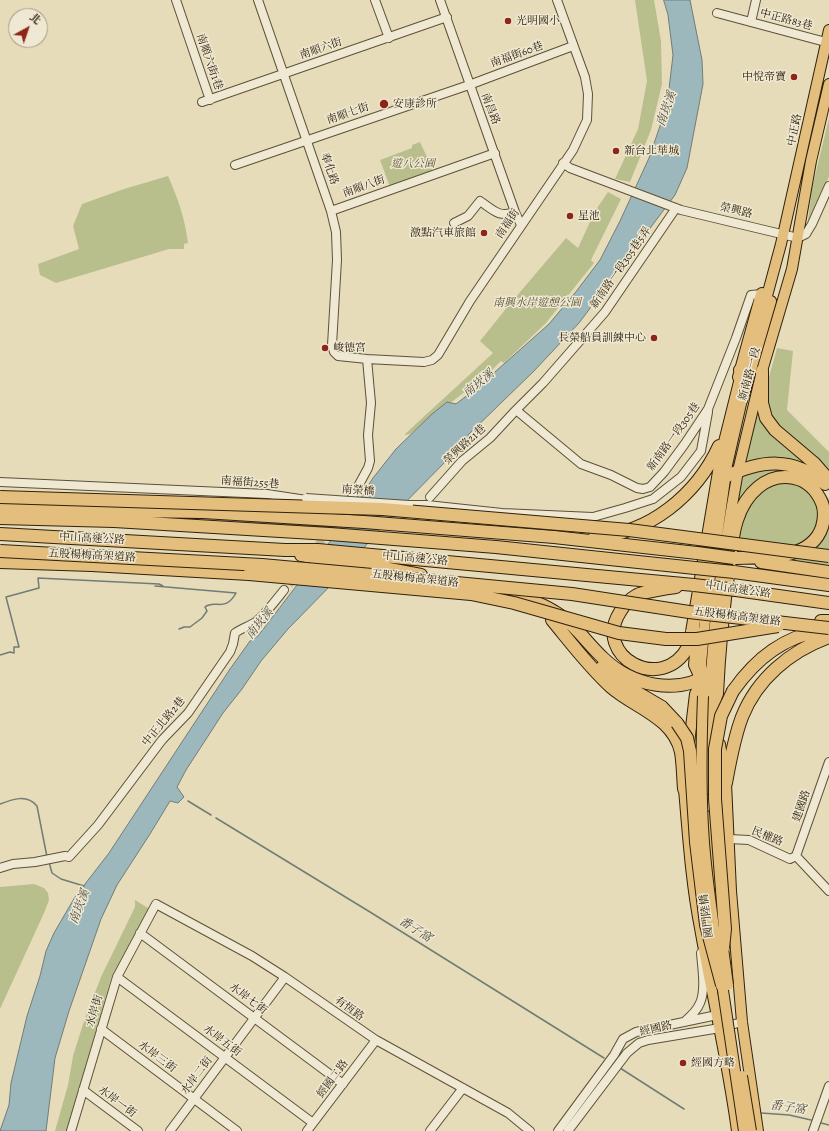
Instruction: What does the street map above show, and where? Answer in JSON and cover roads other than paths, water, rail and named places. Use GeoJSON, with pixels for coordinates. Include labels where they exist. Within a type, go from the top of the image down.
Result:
{"type":"FeatureCollection","features":[{"type":"Feature","properties":{"kind":"highway"},"geometry":{"type":"LineString","coordinates":[[554,537],[602,536],[630,531],[644,525],[669,509],[686,495],[703,476],[720,444],[762,294]]}},
{"type":"Feature","properties":{"kind":"highway"},"geometry":{"type":"LineString","coordinates":[[694,585],[638,594],[624,605],[613,627],[617,648],[626,660],[637,667],[660,669],[671,666],[689,646],[722,454],[741,378],[740,370]]}},
{"type":"Feature","properties":{"kind":"highway"},"geometry":{"type":"LineString","coordinates":[[762,371],[762,403],[766,418],[775,430],[814,463],[829,480]]}},
{"type":"Feature","properties":{"kind":"highway"},"geometry":{"type":"LineString","coordinates":[[725,477],[750,466],[763,464],[784,464],[808,472],[821,480],[829,488]]}},
{"type":"Feature","properties":{"kind":"highway"},"geometry":{"type":"LineString","coordinates":[[710,695],[737,521],[742,509],[752,493],[760,486],[768,480],[782,476],[803,480],[819,496],[823,506],[822,525],[820,532],[812,543],[795,553],[734,558]]}},
{"type":"Feature","properties":{"kind":"highway"},"geometry":{"type":"LineString","coordinates":[[0,492],[216,500],[320,509],[340,518]]}},
{"type":"Feature","properties":{"kind":"highway"},"geometry":{"type":"LineString","coordinates":[[0,497],[382,509],[629,530],[829,556]]}},
{"type":"Feature","properties":{"kind":"highway"},"geometry":{"type":"LineString","coordinates":[[0,509],[138,510],[340,518],[364,522],[554,537],[697,553],[829,572]]}},
{"type":"Feature","properties":{"kind":"highway","name":"中山高速公路"},"geometry":{"type":"LineString","coordinates":[[0,518],[114,521],[330,534],[496,547],[703,573],[734,572],[829,585]]}},
{"type":"Feature","properties":{"kind":"highway","name":"中山高速公路"},"geometry":{"type":"LineString","coordinates":[[0,534],[285,550],[315,554],[371,555],[694,585],[829,603]]}},
{"type":"Feature","properties":{"kind":"highway"},"geometry":{"type":"LineString","coordinates":[[315,554],[418,575],[448,579],[528,601],[556,612],[573,627],[603,659],[617,670],[640,682],[665,686],[685,684],[706,676]]}},
{"type":"Feature","properties":{"kind":"highway"},"geometry":{"type":"LineString","coordinates":[[1,559],[39,564],[92,565],[249,574],[471,594],[514,603],[619,633],[666,639],[697,640],[800,622],[827,625]]}},
{"type":"Feature","properties":{"kind":"highway","name":"五股楊梅高架道路"},"geometry":{"type":"LineString","coordinates":[[1,559],[262,565],[572,594],[689,612],[827,625]]}},
{"type":"Feature","properties":{"kind":"highway"},"geometry":{"type":"LineString","coordinates":[[490,590],[526,606],[552,620],[572,636],[603,668],[621,683],[662,707],[677,723],[687,738],[690,751],[696,842],[706,925],[722,985]]}},
{"type":"Feature","properties":{"kind":"highway"},"geometry":{"type":"LineString","coordinates":[[552,620],[605,682],[618,693],[658,718],[670,730],[677,741],[681,753],[684,789]]}},
{"type":"Feature","properties":{"kind":"highway"},"geometry":{"type":"LineString","coordinates":[[723,948],[725,929],[715,799],[715,749],[721,716],[733,692],[748,672],[772,650],[792,639],[827,625]]}},
{"type":"Feature","properties":{"kind":"highway"},"geometry":{"type":"LineString","coordinates":[[726,783],[733,746],[742,717],[762,683],[790,656],[829,637]]}},
{"type":"Feature","properties":{"kind":"main road","name":"中正路"},"geometry":{"type":"LineString","coordinates":[[784,234],[828,43],[829,30]]}},
{"type":"Feature","properties":{"kind":"main road","name":"中正路"},"geometry":{"type":"LineString","coordinates":[[798,238],[798,230],[811,161],[829,84]]}},
{"type":"Feature","properties":{"kind":"main road"},"geometry":{"type":"LineString","coordinates":[[762,294],[776,242],[784,234]]}},
{"type":"Feature","properties":{"kind":"main road","name":"新南路一段"},"geometry":{"type":"LineString","coordinates":[[703,573],[714,557],[725,477],[741,404],[778,277],[784,244],[784,234]]}},
{"type":"Feature","properties":{"kind":"main road","name":"新南路一段"},"geometry":{"type":"LineString","coordinates":[[703,573],[718,485],[727,446],[744,376],[772,282],[784,234]]}},
{"type":"Feature","properties":{"kind":"main road","name":"新南路一段"},"geometry":{"type":"LineString","coordinates":[[706,676],[738,471],[762,371],[792,269],[798,238]]}},
{"type":"Feature","properties":{"kind":"main road"},"geometry":{"type":"LineString","coordinates":[[703,573],[701,664],[706,676],[710,695],[726,783],[731,891],[742,1022],[758,1131]]}},
{"type":"Feature","properties":{"kind":"main road"},"geometry":{"type":"LineString","coordinates":[[703,573],[694,665],[706,676]]}},
{"type":"Feature","properties":{"kind":"main road"},"geometry":{"type":"LineString","coordinates":[[706,676],[695,694],[684,789],[688,845],[699,926],[720,1028],[737,1131]]}},
{"type":"Feature","properties":{"kind":"main road","name":"國門陸橋"},"geometry":{"type":"LineString","coordinates":[[710,695],[708,737],[712,847],[723,948],[751,1131]]}},
{"type":"Feature","properties":{"kind":"main road","name":"國門陸橋"},"geometry":{"type":"LineString","coordinates":[[710,695],[701,792],[705,854],[722,985],[744,1131]]}},
{"type":"Feature","properties":{"kind":"street","name":"南順六街1巷"},"geometry":{"type":"LineString","coordinates":[[176,0],[187,32],[206,101]]}},
{"type":"Feature","properties":{"kind":"street","name":"奉化路"},"geometry":{"type":"LineString","coordinates":[[258,0],[307,139],[331,211],[336,232],[337,260],[332,345],[334,352]]}},
{"type":"Feature","properties":{"kind":"street"},"geometry":{"type":"LineString","coordinates":[[376,0],[388,38]]}},
{"type":"Feature","properties":{"kind":"street","name":"南昌路"},"geometry":{"type":"LineString","coordinates":[[440,0],[515,212],[521,225]]}},
{"type":"Feature","properties":{"kind":"street","name":"南福街"},"geometry":{"type":"LineString","coordinates":[[334,352],[338,356],[424,362],[432,360],[438,355],[470,301],[573,150],[587,120],[589,110],[588,94],[585,77],[557,0]]}},
{"type":"Feature","properties":{"kind":"street"},"geometry":{"type":"LineString","coordinates":[[751,22],[756,0]]}},
{"type":"Feature","properties":{"kind":"street","name":"中正路83巷"},"geometry":{"type":"LineString","coordinates":[[717,13],[828,43]]}},
{"type":"Feature","properties":{"kind":"street","name":"南順六街"},"geometry":{"type":"LineString","coordinates":[[206,101],[447,17]]}},
{"type":"Feature","properties":{"kind":"street","name":"南福街60巷"},"geometry":{"type":"LineString","coordinates":[[469,84],[573,46]]}},
{"type":"Feature","properties":{"kind":"street","name":"南順七街"},"geometry":{"type":"LineString","coordinates":[[235,165],[469,84]]}},
{"type":"Feature","properties":{"kind":"street","name":"南順八街"},"geometry":{"type":"LineString","coordinates":[[331,211],[495,153]]}},
{"type":"Feature","properties":{"kind":"street","name":"榮興路"},"geometry":{"type":"LineString","coordinates":[[564,163],[570,168],[628,191],[672,206],[798,238]]}},
{"type":"Feature","properties":{"kind":"street"},"geometry":{"type":"LineString","coordinates":[[798,238],[806,234],[812,224],[829,186]]}},
{"type":"Feature","properties":{"kind":"street"},"geometry":{"type":"LineString","coordinates":[[454,223],[468,216],[480,201],[501,215],[507,215],[515,212]]}},
{"type":"Feature","properties":{"kind":"street","name":"新南路一段305巷5弄"},"geometry":{"type":"LineString","coordinates":[[516,410],[543,383],[605,312],[672,206]]}},
{"type":"Feature","properties":{"kind":"street","name":"新南路一段305巷"},"geometry":{"type":"LineString","coordinates":[[516,410],[581,464],[611,475],[636,488],[643,489],[650,487],[664,472],[708,409],[751,295],[762,294]]}},
{"type":"Feature","properties":{"kind":"street","name":"南福街255巷"},"geometry":{"type":"LineString","coordinates":[[0,482],[267,494],[306,501],[349,503],[368,468],[370,461],[368,436],[371,403],[366,359]]}},
{"type":"Feature","properties":{"kind":"street","name":"南榮橋"},"geometry":{"type":"LineString","coordinates":[[267,494],[306,498],[427,505],[502,513],[593,517],[653,499],[681,477],[701,451],[708,409]]}},
{"type":"Feature","properties":{"kind":"street","name":"榮興路21巷"},"geometry":{"type":"LineString","coordinates":[[430,498],[462,461],[490,438],[516,410]]}},
{"type":"Feature","properties":{"kind":"street","name":"中正北路2巷"},"geometry":{"type":"LineString","coordinates":[[0,868],[13,864],[35,862],[65,856],[70,857],[98,825],[162,740],[188,713],[230,652],[235,633],[241,628],[251,625],[258,620],[284,590]]}},
{"type":"Feature","properties":{"kind":"street","name":"建國路"},"geometry":{"type":"LineString","coordinates":[[796,856],[829,762]]}},
{"type":"Feature","properties":{"kind":"street","name":"民權路"},"geometry":{"type":"LineString","coordinates":[[729,839],[749,840],[790,858],[796,856]]}},
{"type":"Feature","properties":{"kind":"street"},"geometry":{"type":"LineString","coordinates":[[796,856],[829,892]]}},
{"type":"Feature","properties":{"kind":"street","name":"水岸街"},"geometry":{"type":"LineString","coordinates":[[71,1131],[117,977],[156,904]]}},
{"type":"Feature","properties":{"kind":"street","name":"有恆路"},"geometry":{"type":"LineString","coordinates":[[156,904],[252,956],[376,1040],[508,1113],[530,1131]]}},
{"type":"Feature","properties":{"kind":"street"},"geometry":{"type":"LineString","coordinates":[[684,1022],[696,1011],[701,1003],[703,987],[699,926]]}},
{"type":"Feature","properties":{"kind":"street","name":"水岸七街"},"geometry":{"type":"LineString","coordinates":[[140,933],[343,1084]]}},
{"type":"Feature","properties":{"kind":"street","name":"水岸五街"},"geometry":{"type":"LineString","coordinates":[[117,977],[313,1123]]}},
{"type":"Feature","properties":{"kind":"street","name":"水岸二街"},"geometry":{"type":"LineString","coordinates":[[170,1131],[285,977]]}},
{"type":"Feature","properties":{"kind":"street","name":"經國路"},"geometry":{"type":"LineString","coordinates":[[558,1131],[614,1055],[623,1039],[636,1032],[717,1016]]}},
{"type":"Feature","properties":{"kind":"street","name":"經國路"},"geometry":{"type":"LineString","coordinates":[[568,1131],[626,1053],[639,1043],[648,1040],[720,1028],[742,1022]]}},
{"type":"Feature","properties":{"kind":"street","name":"水岸三街"},"geometry":{"type":"LineString","coordinates":[[101,1029],[237,1131]]}},
{"type":"Feature","properties":{"kind":"street","name":"經國二路"},"geometry":{"type":"LineString","coordinates":[[307,1131],[376,1040]]}},
{"type":"Feature","properties":{"kind":"street"},"geometry":{"type":"LineString","coordinates":[[813,1131],[829,1086]]}},
{"type":"Feature","properties":{"kind":"street"},"geometry":{"type":"LineString","coordinates":[[430,1131],[463,1088]]}},
{"type":"Feature","properties":{"kind":"street","name":"水岸一街"},"geometry":{"type":"LineString","coordinates":[[83,1090],[138,1131]]}},
{"type":"Feature","properties":{"kind":"water","name":"南崁溪"},"geometry":{"type":"Polygon","coordinates":[[[664,0],[690,0],[702,60],[703,84],[687,168],[675,195],[579,323],[534,371],[468,435],[471,441],[462,450],[452,455],[388,520],[335,581],[288,629],[261,661],[223,713],[186,770],[177,787],[184,797],[178,803],[170,801],[117,885],[101,919],[69,1011],[55,1058],[46,1131],[0,1131],[9,1105],[11,1083],[27,1016],[40,976],[46,951],[54,933],[75,897],[109,853],[230,669],[250,641],[258,636],[348,518],[373,478],[396,449],[432,414],[447,402],[456,404],[478,387],[549,324],[600,260],[649,158],[660,126],[669,89],[673,55],[668,15],[664,0]]]}},
{"type":"Feature","properties":{"kind":"waterway"},"geometry":{"type":"LineString","coordinates":[[0,655],[10,652],[14,653],[14,647],[19,647],[6,597],[39,588],[38,578],[159,584],[163,586]]}},
{"type":"Feature","properties":{"kind":"waterway"},"geometry":{"type":"LineString","coordinates":[[155,586],[236,593],[232,599],[224,604],[213,604],[205,607],[207,611],[202,618],[190,627],[179,629]]}},
{"type":"Feature","properties":{"kind":"waterway"},"geometry":{"type":"LineString","coordinates":[[0,804],[15,799],[24,799],[33,802],[37,806],[47,857]]}},
{"type":"Feature","properties":{"kind":"waterway","name":"番子窩"},"geometry":{"type":"LineString","coordinates":[[188,801],[211,815]]}},
{"type":"Feature","properties":{"kind":"waterway","name":"番子窩"},"geometry":{"type":"LineString","coordinates":[[216,818],[604,1058]]}},
{"type":"Feature","properties":{"kind":"waterway","name":"南崁溪"},"geometry":{"type":"LineString","coordinates":[[49,862],[52,873],[61,879],[84,886]]}},
{"type":"Feature","properties":{"kind":"waterway","name":"番子窩"},"geometry":{"type":"LineString","coordinates":[[620,1068],[684,1109]]}},
{"type":"Feature","properties":{"kind":"waterway","name":"番子窩"},"geometry":{"type":"LineString","coordinates":[[761,1113],[789,1115],[811,1120]]}},
{"type":"Feature","properties":{"kind":"waterway","name":"番子窩"},"geometry":{"type":"LineString","coordinates":[[821,1123],[829,1125]]}},
{"type":"Feature","properties":{"kind":"tunnel"},"geometry":{"type":"LineString","coordinates":[[289,585],[338,518]]}},
{"type":"Feature","properties":{"kind":"place","name":"光明國小"},"geometry":{"type":"Point","coordinates":[508,21]}},
{"type":"Feature","properties":{"kind":"place","name":"中悅帝寶"},"geometry":{"type":"Point","coordinates":[794,77]}},
{"type":"Feature","properties":{"kind":"place","name":"安康診所"},"geometry":{"type":"Point","coordinates":[384,104]}},
{"type":"Feature","properties":{"kind":"place","name":"新台北華城"},"geometry":{"type":"Point","coordinates":[616,151]}},
{"type":"Feature","properties":{"kind":"place","name":"星池"},"geometry":{"type":"Point","coordinates":[570,216]}},
{"type":"Feature","properties":{"kind":"place","name":"激點汽車旅館"},"geometry":{"type":"Point","coordinates":[484,233]}},
{"type":"Feature","properties":{"kind":"place","name":"長榮船員訓練中心"},"geometry":{"type":"Point","coordinates":[654,338]}},
{"type":"Feature","properties":{"kind":"place","name":"峻德宮"},"geometry":{"type":"Point","coordinates":[325,348]}},
{"type":"Feature","properties":{"kind":"place","name":"經國方略"},"geometry":{"type":"Point","coordinates":[683,1063]}},
{"type":"Feature","properties":{"kind":"park label","name":"遊八公園"},"geometry":{"type":"Point","coordinates":[413,164]}},
{"type":"Feature","properties":{"kind":"park label","name":"南興水岸遊憩公園"},"geometry":{"type":"Point","coordinates":[537,303]}}]}
